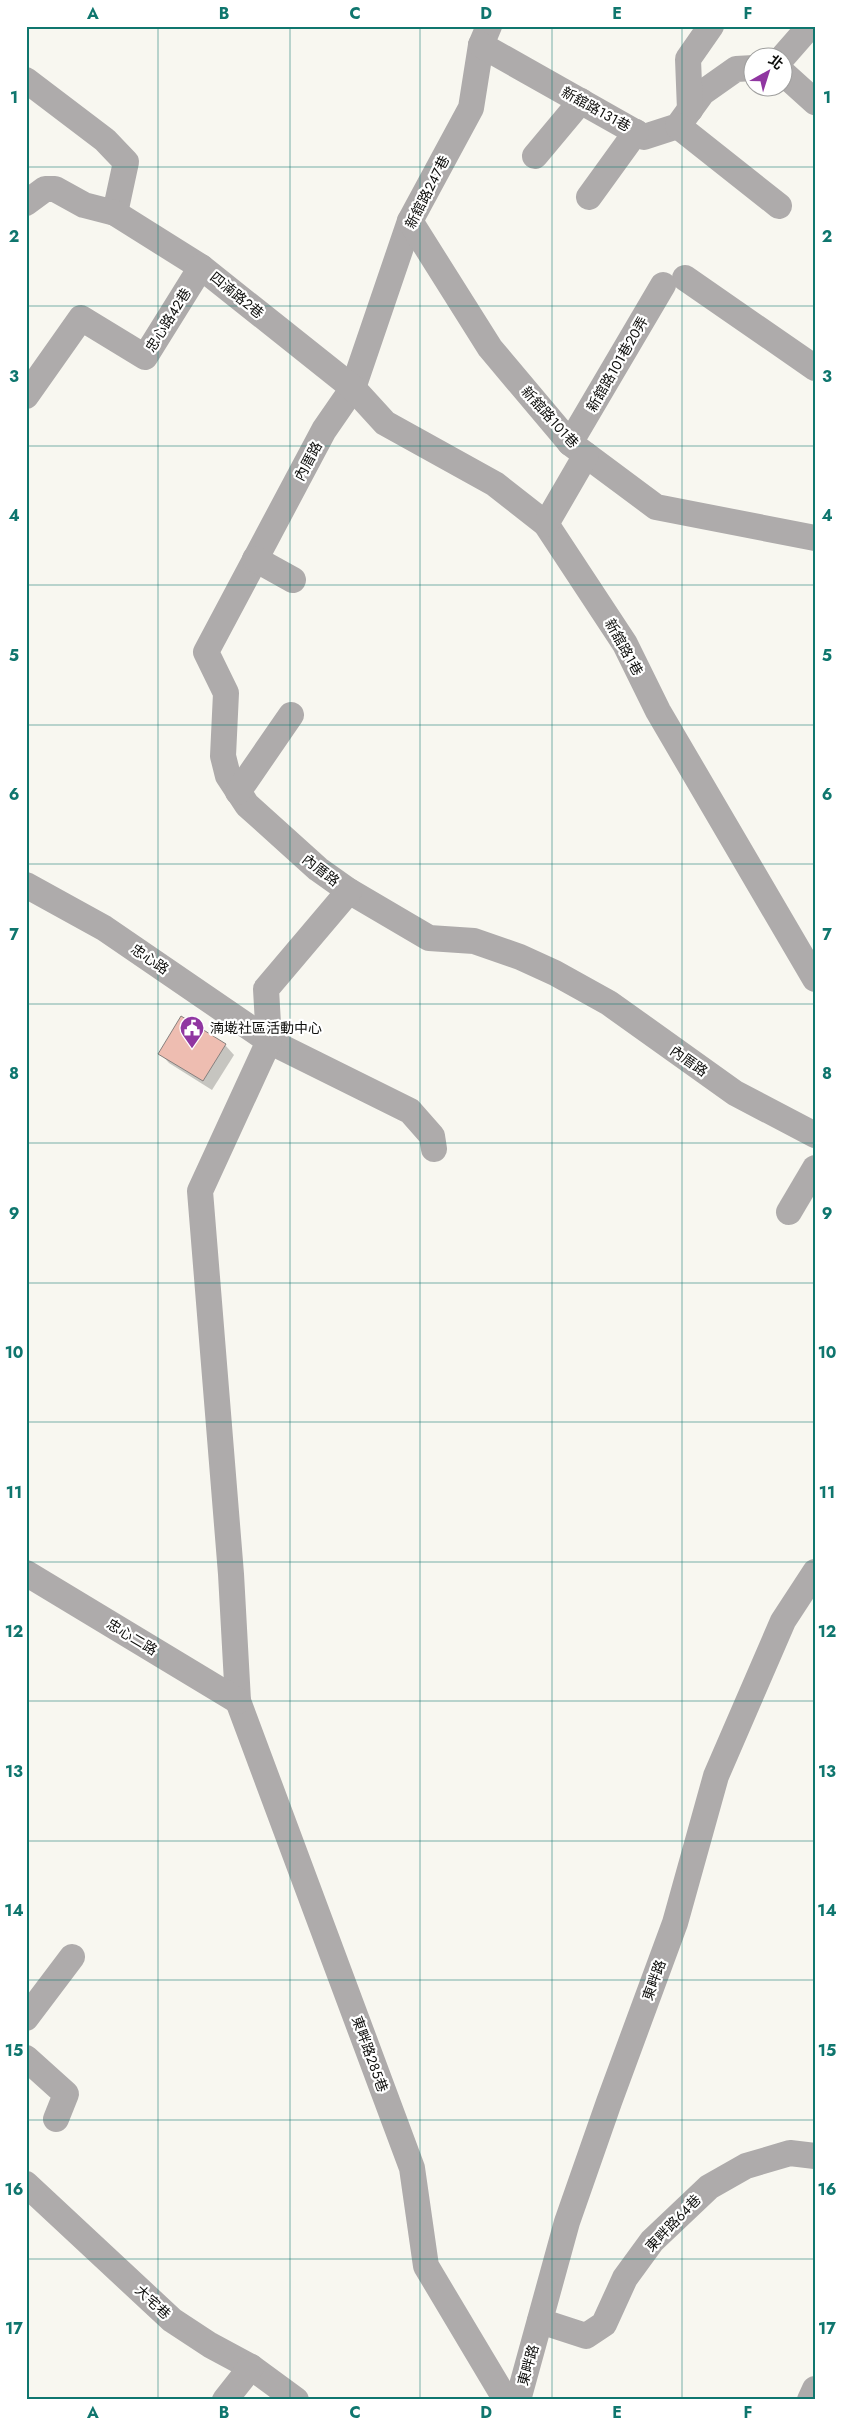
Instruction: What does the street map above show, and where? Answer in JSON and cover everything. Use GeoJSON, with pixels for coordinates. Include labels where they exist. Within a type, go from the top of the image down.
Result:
{"type":"FeatureCollection","features":[{"type":"Feature","properties":{"kind":"street"},"geometry":{"type":"LineString","coordinates":[[684,118],[688,59],[711,26]]}},
{"type":"Feature","properties":{"kind":"street"},"geometry":{"type":"LineString","coordinates":[[791,48],[810,26]]}},
{"type":"Feature","properties":{"kind":"street","name":"新舘路131巷"},"geometry":{"type":"LineString","coordinates":[[485,36],[581,101],[644,137],[684,118]]}},
{"type":"Feature","properties":{"kind":"street","name":"新舘路247巷"},"geometry":{"type":"LineString","coordinates":[[353,388],[410,221],[471,108],[485,36]]}},
{"type":"Feature","properties":{"kind":"street"},"geometry":{"type":"LineString","coordinates":[[684,118],[702,93],[736,69],[744,69]]}},
{"type":"Feature","properties":{"kind":"street"},"geometry":{"type":"LineString","coordinates":[[26,80],[105,140],[126,162],[115,213]]}},
{"type":"Feature","properties":{"kind":"street"},"geometry":{"type":"LineString","coordinates":[[794,83],[815,102]]}},
{"type":"Feature","properties":{"kind":"street"},"geometry":{"type":"LineString","coordinates":[[535,156],[581,101]]}},
{"type":"Feature","properties":{"kind":"street"},"geometry":{"type":"LineString","coordinates":[[684,118],[779,206]]}},
{"type":"Feature","properties":{"kind":"street"},"geometry":{"type":"LineString","coordinates":[[589,197],[636,132]]}},
{"type":"Feature","properties":{"kind":"street","name":"四湳路2巷"},"geometry":{"type":"LineString","coordinates":[[26,203],[45,189],[55,189],[84,205],[115,213],[201,267],[353,388]]}},
{"type":"Feature","properties":{"kind":"street","name":"新舘路101巷"},"geometry":{"type":"LineString","coordinates":[[410,221],[490,348],[578,449],[656,507],[815,538]]}},
{"type":"Feature","properties":{"kind":"street","name":"忠心路42巷"},"geometry":{"type":"LineString","coordinates":[[26,396],[80,318],[145,357],[201,267]]}},
{"type":"Feature","properties":{"kind":"street","name":"新舘路101巷20弄"},"geometry":{"type":"LineString","coordinates":[[546,524],[578,449],[674,281],[815,368]]}},
{"type":"Feature","properties":{"kind":"street","name":"新舘路1巷"},"geometry":{"type":"LineString","coordinates":[[353,388],[385,423],[494,484],[546,524],[625,644],[658,711],[815,979]]}},
{"type":"Feature","properties":{"kind":"street","name":"內厝路"},"geometry":{"type":"LineString","coordinates":[[353,388],[324,430],[206,652],[226,693],[223,756],[228,776],[247,805],[274,831],[318,869],[349,891],[428,938],[474,941],[520,957],[555,973],[609,1004],[734,1093],[815,1134]]}},
{"type":"Feature","properties":{"kind":"street"},"geometry":{"type":"LineString","coordinates":[[255,559],[292,580]]}},
{"type":"Feature","properties":{"kind":"street"},"geometry":{"type":"LineString","coordinates":[[238,792],[291,715]]}},
{"type":"Feature","properties":{"kind":"street","name":"忠心路"},"geometry":{"type":"LineString","coordinates":[[26,885],[104,928],[268,1041],[410,1111],[432,1136],[434,1149]]}},
{"type":"Feature","properties":{"kind":"street"},"geometry":{"type":"LineString","coordinates":[[268,1041],[266,989],[349,891]]}},
{"type":"Feature","properties":{"kind":"street","name":"東畔路285巷"},"geometry":{"type":"LineString","coordinates":[[268,1041],[200,1191],[231,1574],[238,1701],[412,2168],[426,2266],[506,2400]]}},
{"type":"Feature","properties":{"kind":"street"},"geometry":{"type":"LineString","coordinates":[[789,1212],[815,1168]]}},
{"type":"Feature","properties":{"kind":"street","name":"忠心二路"},"geometry":{"type":"LineString","coordinates":[[26,1573],[238,1701]]}},
{"type":"Feature","properties":{"kind":"street","name":"東畔路"},"geometry":{"type":"LineString","coordinates":[[518,2400],[574,2204],[608,2102],[675,1923],[716,1776],[783,1621],[814,1576]]}},
{"type":"Feature","properties":{"kind":"street"},"geometry":{"type":"LineString","coordinates":[[26,2018],[72,1957]]}},
{"type":"Feature","properties":{"kind":"street"},"geometry":{"type":"LineString","coordinates":[[26,2058],[66,2094],[56,2119]]}},
{"type":"Feature","properties":{"kind":"street","name":"東畔路64巷"},"geometry":{"type":"LineString","coordinates":[[540,2321],[586,2336],[604,2324],[625,2278],[652,2241],[709,2187],[746,2166],[790,2153],[815,2156]]}},
{"type":"Feature","properties":{"kind":"street","name":"大宅巷"},"geometry":{"type":"LineString","coordinates":[[26,2184],[172,2320],[210,2346],[251,2367],[296,2400]]}},
{"type":"Feature","properties":{"kind":"street"},"geometry":{"type":"LineString","coordinates":[[226,2400],[251,2367]]}},
{"type":"Feature","properties":{"kind":"street"},"geometry":{"type":"LineString","coordinates":[[810,2400],[815,2389]]}},
{"type":"Feature","properties":{"kind":"building","name":"湳墘社區活動中心"},"geometry":{"type":"Polygon","coordinates":[[[181,1016],[226,1044],[203,1081],[158,1054],[181,1016]]]}},
{"type":"Feature","properties":{"kind":"place","name":"湳墘社區活動中心"},"geometry":{"type":"Point","coordinates":[192,1049]}}]}
